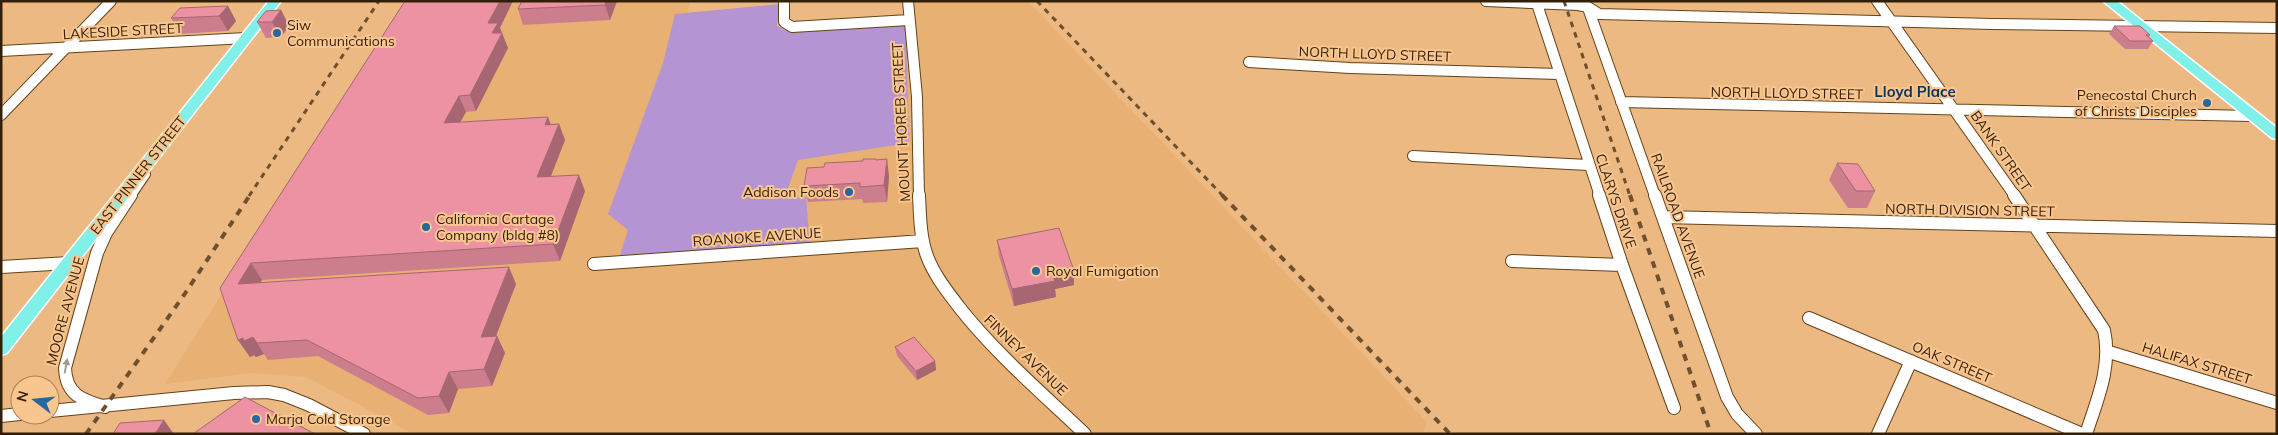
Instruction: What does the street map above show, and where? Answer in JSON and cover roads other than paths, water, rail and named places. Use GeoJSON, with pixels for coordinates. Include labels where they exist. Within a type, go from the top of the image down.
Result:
{"type":"FeatureCollection","features":[{"type":"Feature","properties":{"kind":"main road","name":"EAST PINNER STREET"},"geometry":{"type":"LineString","coordinates":[[1,350],[274,1]]}},
{"type":"Feature","properties":{"kind":"main road"},"geometry":{"type":"LineString","coordinates":[[2109,1],[2277,135]]}},
{"type":"Feature","properties":{"kind":"street"},"geometry":{"type":"LineString","coordinates":[[1,115],[111,1]]}},
{"type":"Feature","properties":{"kind":"street"},"geometry":{"type":"LineString","coordinates":[[784,1],[784,22],[787,25],[799,28],[909,20]]}},
{"type":"Feature","properties":{"kind":"street","name":"MOUNT HOREB STREET"},"geometry":{"type":"LineString","coordinates":[[908,1],[916,97],[923,241]]}},
{"type":"Feature","properties":{"kind":"street"},"geometry":{"type":"LineString","coordinates":[[1486,1],[1586,4],[1599,14],[2277,28]]}},
{"type":"Feature","properties":{"kind":"street","name":"BANK STREET"},"geometry":{"type":"LineString","coordinates":[[1877,1],[2036,226],[2073,285],[2096,316],[2104,330],[2109,352]]}},
{"type":"Feature","properties":{"kind":"street","name":"CLARYS DRIVE"},"geometry":{"type":"LineString","coordinates":[[1536,2],[1588,165],[1674,408]]}},
{"type":"Feature","properties":{"kind":"street","name":"RAILROAD AVENUE"},"geometry":{"type":"LineString","coordinates":[[1586,4],[1728,398],[1737,414],[1756,434]]}},
{"type":"Feature","properties":{"kind":"street","name":"LAKESIDE STREET"},"geometry":{"type":"LineString","coordinates":[[1,51],[246,38]]}},
{"type":"Feature","properties":{"kind":"street","name":"NORTH LLOYD STREET"},"geometry":{"type":"LineString","coordinates":[[1250,62],[1559,74]]}},
{"type":"Feature","properties":{"kind":"street","name":"NORTH LLOYD STREET"},"geometry":{"type":"LineString","coordinates":[[1622,102],[1956,111],[2251,116]]}},
{"type":"Feature","properties":{"kind":"street","name":"MOORE AVENUE"},"geometry":{"type":"LineString","coordinates":[[105,407],[82,400],[72,394],[67,387],[65,368],[80,310],[103,240],[174,130]]}},
{"type":"Feature","properties":{"kind":"street"},"geometry":{"type":"LineString","coordinates":[[1413,156],[1588,165]]}},
{"type":"Feature","properties":{"kind":"street","name":"NORTH DIVISION STREET"},"geometry":{"type":"LineString","coordinates":[[1663,217],[2277,231]]}},
{"type":"Feature","properties":{"kind":"street","name":"ROANOKE AVENUE"},"geometry":{"type":"LineString","coordinates":[[594,264],[923,241]]}},
{"type":"Feature","properties":{"kind":"street","name":"FINNEY AVENUE"},"geometry":{"type":"LineString","coordinates":[[923,241],[934,272],[982,336],[1086,434]]}},
{"type":"Feature","properties":{"kind":"street"},"geometry":{"type":"LineString","coordinates":[[1512,261],[1535,264],[1622,265]]}},
{"type":"Feature","properties":{"kind":"street"},"geometry":{"type":"LineString","coordinates":[[1,268],[69,263]]}},
{"type":"Feature","properties":{"kind":"street","name":"OAK STREET"},"geometry":{"type":"LineString","coordinates":[[1809,318],[2082,434]]}},
{"type":"Feature","properties":{"kind":"street"},"geometry":{"type":"LineString","coordinates":[[2086,434],[2109,352]]}},
{"type":"Feature","properties":{"kind":"street","name":"HALIFAX STREET"},"geometry":{"type":"LineString","coordinates":[[2109,352],[2277,402]]}},
{"type":"Feature","properties":{"kind":"street"},"geometry":{"type":"LineString","coordinates":[[1878,434],[1911,361]]}},
{"type":"Feature","properties":{"kind":"street","name":"MOORE AVENUE"},"geometry":{"type":"LineString","coordinates":[[60,411],[234,393],[268,392],[284,395],[308,405],[364,434]]}},
{"type":"Feature","properties":{"kind":"railway"},"geometry":{"type":"LineString","coordinates":[[249,196],[379,1]]}},
{"type":"Feature","properties":{"kind":"railway"},"geometry":{"type":"LineString","coordinates":[[1037,1],[1223,196]]}},
{"type":"Feature","properties":{"kind":"railway"},"geometry":{"type":"LineString","coordinates":[[1564,1],[1630,196]]}},
{"type":"Feature","properties":{"kind":"railway"},"geometry":{"type":"LineString","coordinates":[[86,434],[184,295],[250,195]]}},
{"type":"Feature","properties":{"kind":"railway"},"geometry":{"type":"LineString","coordinates":[[1222,195],[1450,434]]}},
{"type":"Feature","properties":{"kind":"railway"},"geometry":{"type":"LineString","coordinates":[[1630,195],[1711,434]]}},
{"type":"Feature","properties":{"kind":"place","name":"Siw Communications"},"geometry":{"type":"Point","coordinates":[277,33]}},
{"type":"Feature","properties":{"kind":"place","name":"Penecostal Church of Christs Disciples"},"geometry":{"type":"Point","coordinates":[2207,103]}},
{"type":"Feature","properties":{"kind":"place","name":"Addison Foods"},"geometry":{"type":"Point","coordinates":[849,192]}},
{"type":"Feature","properties":{"kind":"place","name":"California Cartage Company (bldg #8)"},"geometry":{"type":"Point","coordinates":[426,227]}},
{"type":"Feature","properties":{"kind":"place","name":"Royal Fumigation"},"geometry":{"type":"Point","coordinates":[1036,271]}},
{"type":"Feature","properties":{"kind":"place","name":"Marja Cold Storage"},"geometry":{"type":"Point","coordinates":[256,419]}},
{"type":"Feature","properties":{"kind":"district","name":"Lloyd Place"},"geometry":{"type":"Point","coordinates":[1915,92]}}]}
